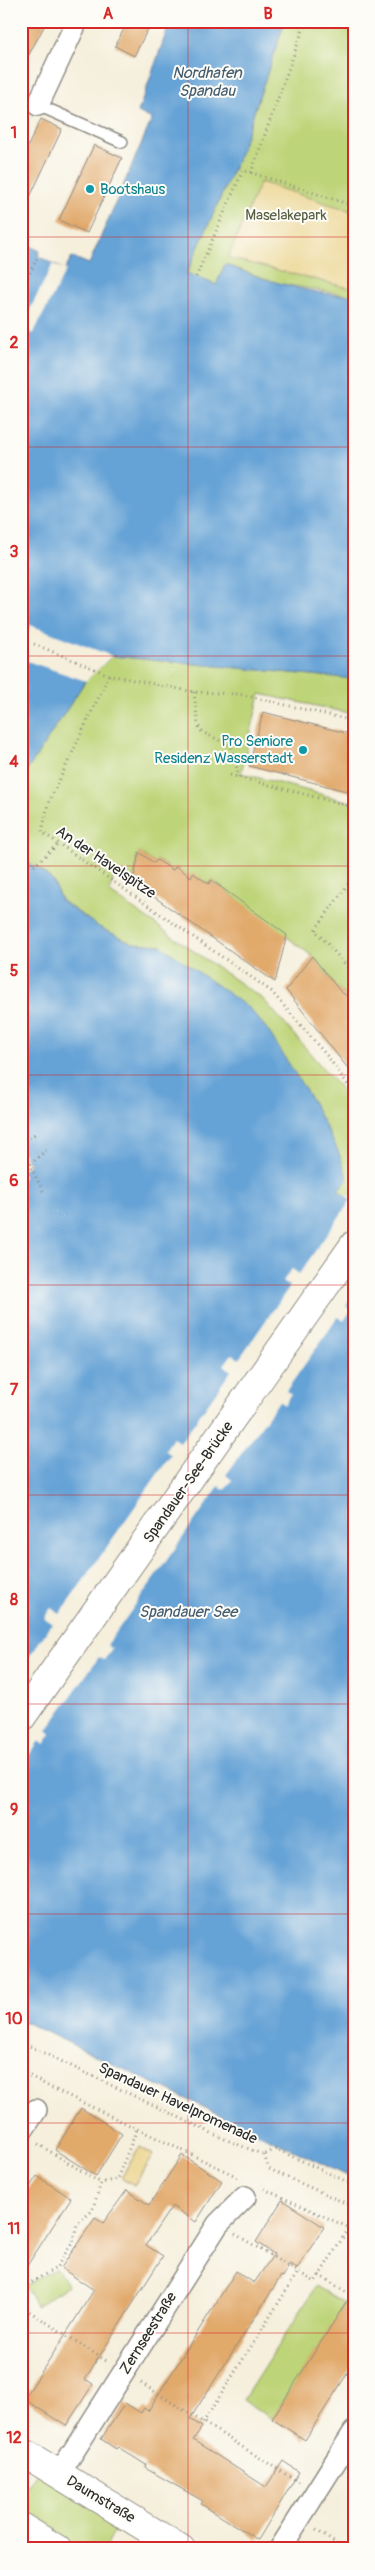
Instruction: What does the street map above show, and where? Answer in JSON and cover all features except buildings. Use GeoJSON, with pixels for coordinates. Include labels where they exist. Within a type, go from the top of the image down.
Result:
{"type":"FeatureCollection","features":[{"type":"Feature","properties":{"kind":"street"},"geometry":{"type":"LineString","coordinates":[[38,105],[77,21]]}},
{"type":"Feature","properties":{"kind":"street","name":"Spandauer-See-Brücke"},"geometry":{"type":"LineString","coordinates":[[21,1718],[354,1246]]}},
{"type":"Feature","properties":{"kind":"street"},"geometry":{"type":"LineString","coordinates":[[29,2138],[36,2110]]}},
{"type":"Feature","properties":{"kind":"street","name":"Zernseestraße"},"geometry":{"type":"LineString","coordinates":[[59,2474],[218,2224],[251,2188]]}},
{"type":"Feature","properties":{"kind":"street"},"geometry":{"type":"LineString","coordinates":[[280,2549],[354,2432]]}},
{"type":"Feature","properties":{"kind":"street","name":"Daumstraße"},"geometry":{"type":"LineString","coordinates":[[21,2451],[181,2549]]}},
{"type":"Feature","properties":{"kind":"street"},"geometry":{"type":"LineString","coordinates":[[24,2534],[57,2549]]}},
{"type":"Feature","properties":{"kind":"lane"},"geometry":{"type":"LineString","coordinates":[[38,105],[122,142]]}},
{"type":"Feature","properties":{"kind":"path"},"geometry":{"type":"LineString","coordinates":[[251,173],[306,21]]}},
{"type":"Feature","properties":{"kind":"path"},"geometry":{"type":"LineString","coordinates":[[196,277],[243,170],[354,206]]}},
{"type":"Feature","properties":{"kind":"path"},"geometry":{"type":"LineString","coordinates":[[21,291],[38,256]]}},
{"type":"Feature","properties":{"kind":"path"},"geometry":{"type":"LineString","coordinates":[[34,644],[109,675],[194,692],[239,694],[354,721]]}},
{"type":"Feature","properties":{"kind":"path","name":"An der Havelspitze"},"geometry":{"type":"LineString","coordinates":[[109,675],[48,804],[42,832],[271,991],[328,1057],[354,1093]]}},
{"type":"Feature","properties":{"kind":"path"},"geometry":{"type":"LineString","coordinates":[[194,692],[198,725],[202,732],[231,746],[235,756],[238,777]]}},
{"type":"Feature","properties":{"kind":"path"},"geometry":{"type":"LineString","coordinates":[[230,775],[354,807]]}},
{"type":"Feature","properties":{"kind":"path"},"geometry":{"type":"LineString","coordinates":[[34,866],[59,844]]}},
{"type":"Feature","properties":{"kind":"path"},"geometry":{"type":"LineString","coordinates":[[354,876],[315,930],[354,974]]}},
{"type":"Feature","properties":{"kind":"path"},"geometry":{"type":"LineString","coordinates":[[21,1143],[35,1134]]}},
{"type":"Feature","properties":{"kind":"path"},"geometry":{"type":"LineString","coordinates":[[43,1191],[30,1164],[46,1150]]}},
{"type":"Feature","properties":{"kind":"path","name":"Spandauer Havelpromenade"},"geometry":{"type":"LineString","coordinates":[[21,2042],[222,2138],[264,2155],[276,2150],[354,2184]]}},
{"type":"Feature","properties":{"kind":"path"},"geometry":{"type":"LineString","coordinates":[[21,2071],[251,2188],[354,2230]]}},
{"type":"Feature","properties":{"kind":"path"},"geometry":{"type":"LineString","coordinates":[[29,2138],[101,2183],[117,2179],[137,2129]]}},
{"type":"Feature","properties":{"kind":"path"},"geometry":{"type":"LineString","coordinates":[[264,2155],[268,2169],[354,2207]]}},
{"type":"Feature","properties":{"kind":"path"},"geometry":{"type":"LineString","coordinates":[[21,2292],[25,2286],[56,2268],[74,2240],[77,2224],[92,2211],[101,2183]]}},
{"type":"Feature","properties":{"kind":"path"},"geometry":{"type":"LineString","coordinates":[[218,2224],[315,2282],[350,2228]]}},
{"type":"Feature","properties":{"kind":"path"},"geometry":{"type":"LineString","coordinates":[[203,2423],[298,2272]]}},
{"type":"Feature","properties":{"kind":"path"},"geometry":{"type":"LineString","coordinates":[[319,2275],[354,2297]]}},
{"type":"Feature","properties":{"kind":"path"},"geometry":{"type":"LineString","coordinates":[[21,2306],[203,2423],[316,2492]]}},
{"type":"Feature","properties":{"kind":"path"},"geometry":{"type":"LineString","coordinates":[[299,2519],[344,2549]]}},
{"type":"Feature","properties":{"kind":"green space","name":"Maselakepark"},"geometry":{"type":"Polygon","coordinates":[[[285,21],[354,21],[354,294],[347,295],[277,283],[225,264],[216,285],[187,273],[239,156],[285,21]]]}},
{"type":"Feature","properties":{"kind":"green space"},"geometry":{"type":"Polygon","coordinates":[[[112,656],[354,679],[354,714],[260,694],[241,773],[354,803],[354,1002],[339,990],[312,956],[212,880],[209,884],[193,874],[191,877],[176,867],[173,870],[157,860],[154,863],[139,852],[133,882],[116,870],[109,892],[264,1000],[353,1103],[354,1202],[338,1190],[346,1176],[338,1151],[310,1097],[160,945],[133,943],[99,927],[61,900],[53,881],[43,871],[21,859],[21,780],[86,680],[112,656]]]}},
{"type":"Feature","properties":{"kind":"green space"},"geometry":{"type":"Polygon","coordinates":[[[56,2268],[68,2286],[36,2306],[25,2286],[56,2268]]]}},
{"type":"Feature","properties":{"kind":"green space"},"geometry":{"type":"Polygon","coordinates":[[[316,2286],[346,2304],[272,2419],[243,2400],[316,2286]]]}},
{"type":"Feature","properties":{"kind":"green space"},"geometry":{"type":"Polygon","coordinates":[[[37,2472],[114,2518],[117,2527],[105,2549],[77,2549],[21,2516],[21,2497],[37,2472]]]}},
{"type":"Feature","properties":{"kind":"sand"},"geometry":{"type":"Polygon","coordinates":[[[260,182],[354,212],[354,289],[228,258],[260,182]]]}},
{"type":"Feature","properties":{"kind":"sand"},"geometry":{"type":"Polygon","coordinates":[[[140,2147],[153,2155],[134,2185],[121,2177],[140,2147]]]}},
{"type":"Feature","properties":{"kind":"water","name":"Nordhafen Spandau"},"geometry":{"type":"Polygon","coordinates":[[[188,21],[285,21],[239,156],[187,273],[216,285],[225,264],[252,275],[289,286],[326,294],[354,294],[354,679],[112,656],[86,680],[21,780],[21,241],[40,251],[38,256],[65,270],[72,257],[89,264],[152,119],[138,112],[170,22],[186,29],[188,21]]]}},
{"type":"Feature","properties":{"kind":"water","name":"Spandauer See"},"geometry":{"type":"Polygon","coordinates":[[[21,859],[42,871],[53,881],[61,901],[99,927],[133,943],[160,945],[249,1008],[267,1029],[310,1097],[338,1151],[348,1179],[338,1190],[354,1202],[354,2179],[21,2020],[21,1180],[25,1177],[22,1171],[30,1164],[21,1150],[21,859]]]}},
{"type":"Feature","properties":{"kind":"pier"},"geometry":{"type":"Polygon","coordinates":[[[53,264],[66,270],[33,334],[21,327],[53,264]]]}},
{"type":"Feature","properties":{"kind":"pier"},"geometry":{"type":"Polygon","coordinates":[[[30,625],[112,656],[86,681],[21,659],[21,650],[30,625]]]}},
{"type":"Feature","properties":{"kind":"pier"},"geometry":{"type":"Polygon","coordinates":[[[346,1193],[354,1199],[354,1295],[346,1306],[351,1310],[344,1321],[338,1317],[286,1391],[291,1395],[284,1405],[279,1401],[226,1475],[232,1480],[225,1490],[219,1486],[107,1645],[112,1649],[104,1660],[99,1657],[47,1730],[51,1734],[44,1744],[39,1741],[21,1766],[21,1668],[52,1624],[44,1618],[51,1608],[60,1614],[171,1455],[165,1450],[173,1438],[180,1443],[231,1371],[224,1365],[232,1354],[239,1359],[290,1286],[283,1281],[292,1269],[299,1274],[351,1200],[344,1194],[346,1193]]]}},
{"type":"Feature","properties":{"kind":"place","name":"Bootshaus"},"geometry":{"type":"Point","coordinates":[90,189]}},
{"type":"Feature","properties":{"kind":"place","name":"Pro Seniore Residenz Wasserstadt"},"geometry":{"type":"Point","coordinates":[303,750]}}]}
